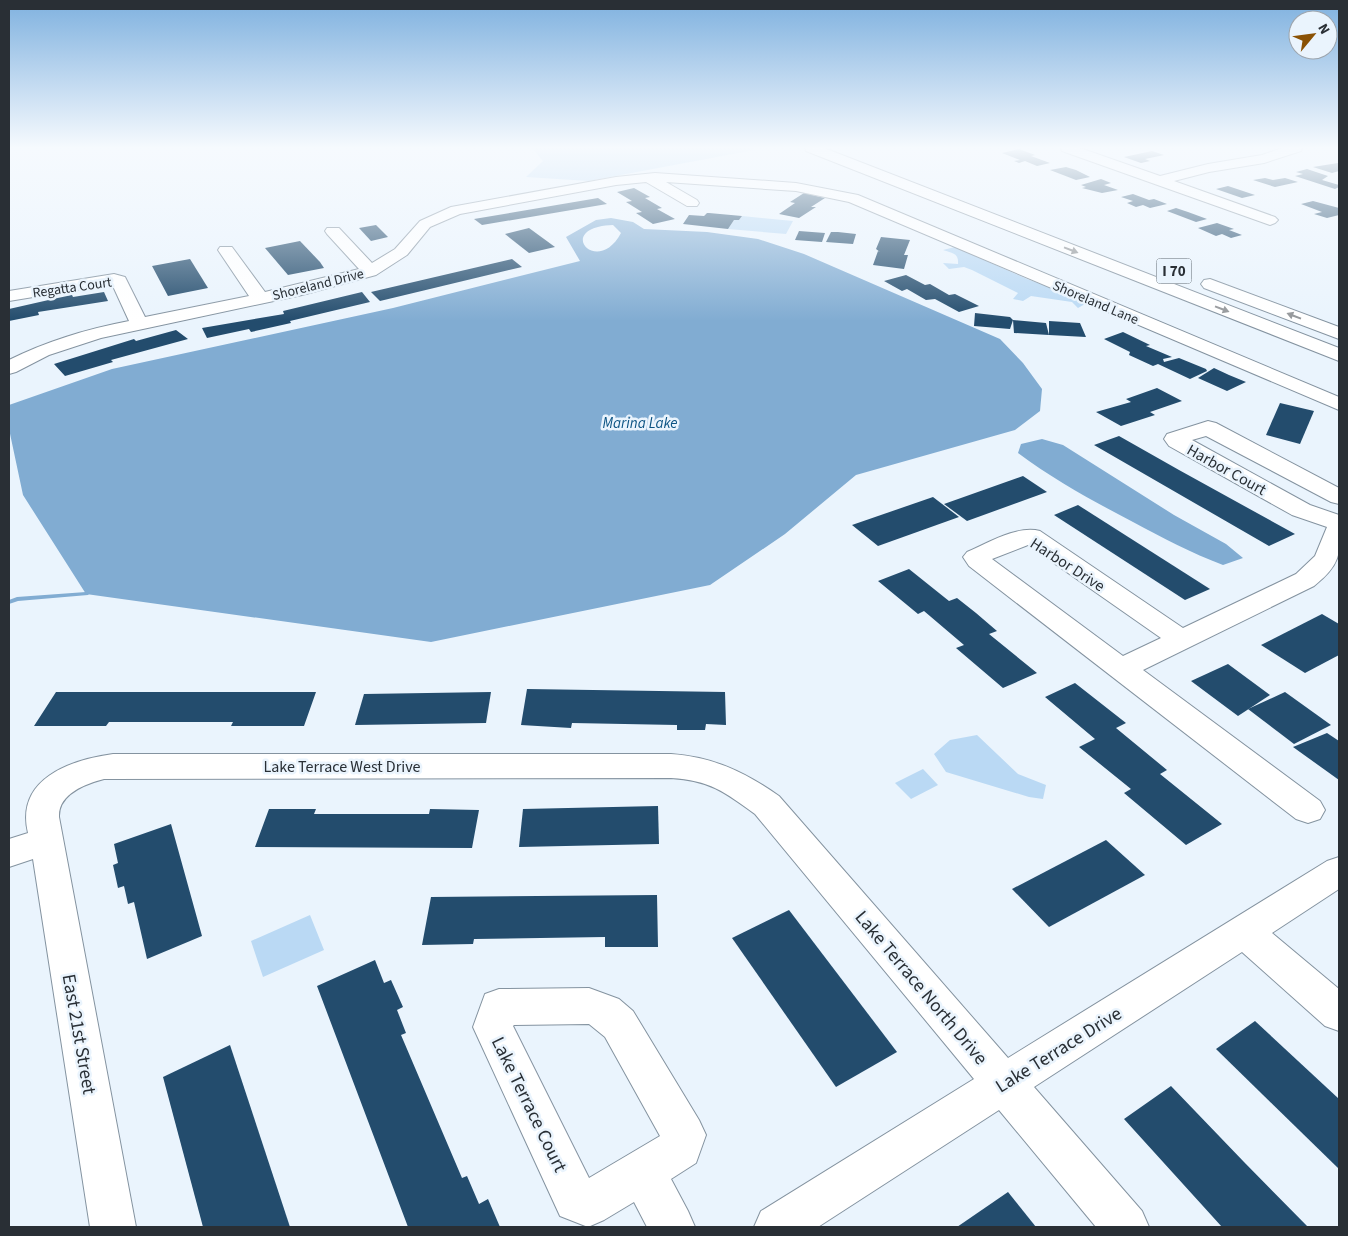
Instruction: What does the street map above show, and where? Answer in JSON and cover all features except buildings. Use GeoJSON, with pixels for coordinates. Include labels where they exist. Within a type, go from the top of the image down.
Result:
{"type":"FeatureCollection","features":[{"type":"Feature","properties":{"kind":"main road","name":"Shoreland Drive"},"geometry":{"type":"LineString","coordinates":[[9,368],[42,351],[72,340],[139,323],[315,287],[370,271],[400,252],[425,224],[445,214],[479,206]]}},
{"type":"Feature","properties":{"kind":"main road","name":"Shoreland Lane"},"geometry":{"type":"LineString","coordinates":[[871,206],[1339,404]]}},
{"type":"Feature","properties":{"kind":"main road","name":"I 70"},"geometry":{"type":"LineString","coordinates":[[958,206],[1339,355]]}},
{"type":"Feature","properties":{"kind":"main road"},"geometry":{"type":"LineString","coordinates":[[1229,206],[1270,220]]}},
{"type":"Feature","properties":{"kind":"main road"},"geometry":{"type":"LineString","coordinates":[[333,231],[370,271]]}},
{"type":"Feature","properties":{"kind":"main road"},"geometry":{"type":"LineString","coordinates":[[226,250],[260,298]]}},
{"type":"Feature","properties":{"kind":"main road","name":"I 70"},"geometry":{"type":"LineString","coordinates":[[1193,278],[1339,333]]}},
{"type":"Feature","properties":{"kind":"main road","name":"Regatta Court"},"geometry":{"type":"LineString","coordinates":[[9,296],[114,279],[119,281],[139,323]]}},
{"type":"Feature","properties":{"kind":"main road","name":"Harbor Court"},"geometry":{"type":"LineString","coordinates":[[1339,497],[1208,428],[1175,438],[1176,441],[1301,510],[1339,523]]}},
{"type":"Feature","properties":{"kind":"main road"},"geometry":{"type":"LineString","coordinates":[[1121,669],[1305,580],[1319,569],[1327,559],[1332,551],[1339,528]]}},
{"type":"Feature","properties":{"kind":"main road","name":"Harbor Drive"},"geometry":{"type":"LineString","coordinates":[[1182,640],[1031,536],[976,557],[978,562],[1308,810]]}},
{"type":"Feature","properties":{"kind":"main road","name":"Lake Terrace West Drive"},"geometry":{"type":"LineString","coordinates":[[47,840],[42,820],[42,808],[49,796],[68,780],[82,773],[113,766],[670,766],[711,772],[728,779]]}},
{"type":"Feature","properties":{"kind":"main road","name":"Lake Terrace North Drive"},"geometry":{"type":"LineString","coordinates":[[728,779],[759,797],[767,805],[1126,1227]]}},
{"type":"Feature","properties":{"kind":"main road"},"geometry":{"type":"LineString","coordinates":[[9,853],[47,840]]}},
{"type":"Feature","properties":{"kind":"main road","name":"East 21st Street"},"geometry":{"type":"LineString","coordinates":[[47,840],[113,1227]]}},
{"type":"Feature","properties":{"kind":"main road","name":"Lake Terrace Drive"},"geometry":{"type":"LineString","coordinates":[[778,1227],[1339,871]]}},
{"type":"Feature","properties":{"kind":"main road"},"geometry":{"type":"LineString","coordinates":[[1244,931],[1339,1014]]}},
{"type":"Feature","properties":{"kind":"main road","name":"Lake Terrace Court"},"geometry":{"type":"LineString","coordinates":[[589,1006],[602,1009],[612,1015],[684,1135],[681,1148],[642,1172],[588,1204],[576,1200],[493,1027],[499,1007],[589,1006]]}},
{"type":"Feature","properties":{"kind":"main road"},"geometry":{"type":"LineString","coordinates":[[642,1172],[672,1227]]}},
{"type":"Feature","properties":{"kind":"shaded area"},"geometry":{"type":"Polygon","coordinates":[[[742,216],[793,221],[786,234],[728,229],[734,220],[739,220],[742,216]]]}},
{"type":"Feature","properties":{"kind":"shaded area"},"geometry":{"type":"Polygon","coordinates":[[[955,247],[1027,279],[1076,297],[1085,304],[1078,308],[1072,302],[1031,296],[1023,301],[1013,299],[1018,293],[972,270],[964,267],[949,269],[943,263],[958,264],[958,260],[954,254],[943,250],[955,247]]]}},
{"type":"Feature","properties":{"kind":"shaded area"},"geometry":{"type":"Polygon","coordinates":[[[977,735],[1018,774],[1046,785],[1043,799],[1029,797],[946,772],[934,754],[950,740],[977,735]]]}},
{"type":"Feature","properties":{"kind":"shaded area"},"geometry":{"type":"Polygon","coordinates":[[[923,769],[938,785],[911,799],[895,783],[923,769]]]}},
{"type":"Feature","properties":{"kind":"shaded area"},"geometry":{"type":"Polygon","coordinates":[[[310,915],[324,950],[263,977],[251,941],[310,915]]]}},
{"type":"Feature","properties":{"kind":"water","name":"Marina Lake"},"geometry":{"type":"Polygon","coordinates":[[[611,218],[633,222],[644,229],[707,232],[758,239],[804,254],[1000,339],[1023,363],[1042,389],[1040,411],[1015,430],[856,475],[785,534],[710,585],[431,642],[86,594],[23,495],[9,429],[9,405],[112,369],[393,308],[580,261],[566,237],[596,220],[611,218]],[[613,225],[595,228],[586,233],[583,240],[586,247],[592,251],[601,251],[611,246],[621,233],[613,225]]]}},
{"type":"Feature","properties":{"kind":"water"},"geometry":{"type":"Polygon","coordinates":[[[1042,439],[1063,445],[1174,515],[1226,544],[1243,558],[1223,565],[1188,550],[1089,498],[1018,453],[1021,444],[1042,439]]]}},
{"type":"Feature","properties":{"kind":"waterway"},"geometry":{"type":"LineString","coordinates":[[9,602],[17,599],[86,594]]}}]}
